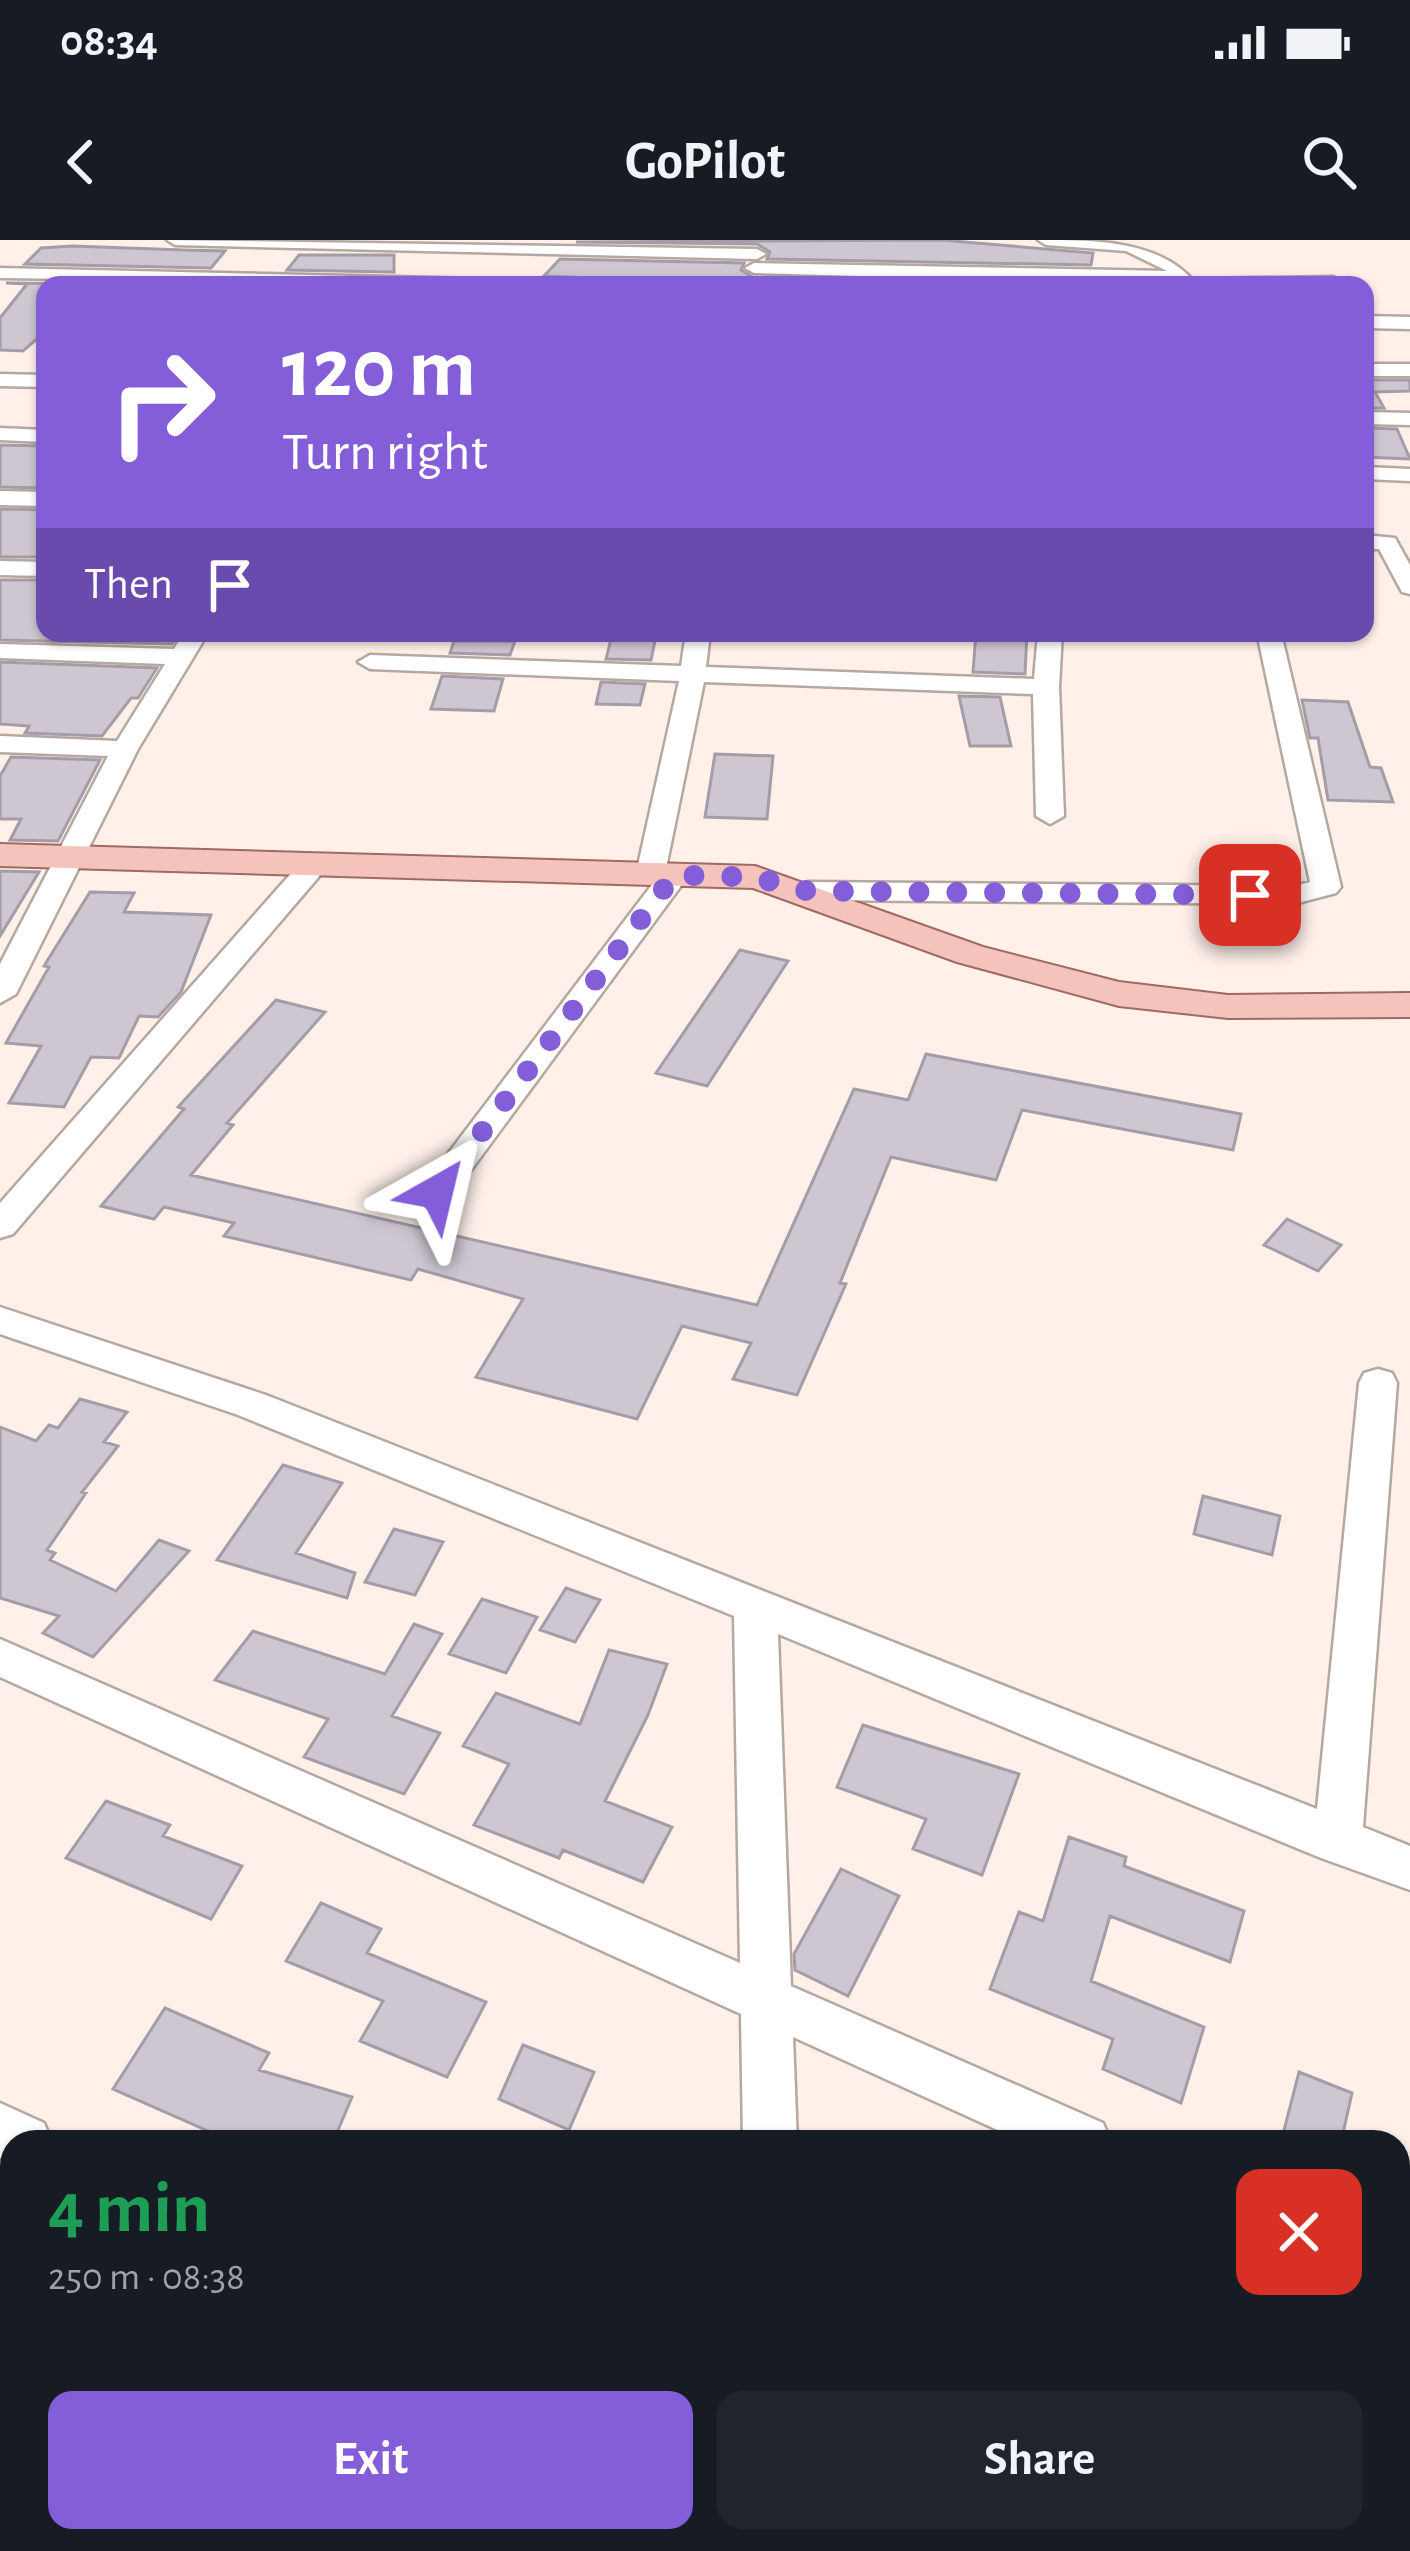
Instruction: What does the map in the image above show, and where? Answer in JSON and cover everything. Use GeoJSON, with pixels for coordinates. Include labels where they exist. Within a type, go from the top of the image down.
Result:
{"type":"FeatureCollection","features":[{"type":"Feature","properties":{"kind":"main road"},"geometry":{"type":"LineString","coordinates":[[0,855],[754,877],[808,891],[920,936],[1118,993],[1258,1010],[1410,1005]]}},
{"type":"Feature","properties":{"kind":"street"},"geometry":{"type":"LineString","coordinates":[[175,240],[452,244],[1057,276]]}},
{"type":"Feature","properties":{"kind":"street"},"geometry":{"type":"LineString","coordinates":[[1046,240],[1147,242],[1171,258],[1182,276]]}},
{"type":"Feature","properties":{"kind":"street"},"geometry":{"type":"LineString","coordinates":[[437,276],[452,244]]}},
{"type":"Feature","properties":{"kind":"street"},"geometry":{"type":"LineString","coordinates":[[0,273],[118,276]]}},
{"type":"Feature","properties":{"kind":"street"},"geometry":{"type":"LineString","coordinates":[[1374,322],[1410,323]]}},
{"type":"Feature","properties":{"kind":"street"},"geometry":{"type":"LineString","coordinates":[[1374,370],[1410,370]]}},
{"type":"Feature","properties":{"kind":"street"},"geometry":{"type":"LineString","coordinates":[[0,380],[36,382]]}},
{"type":"Feature","properties":{"kind":"street"},"geometry":{"type":"LineString","coordinates":[[1374,418],[1410,419]]}},
{"type":"Feature","properties":{"kind":"street"},"geometry":{"type":"LineString","coordinates":[[0,434],[36,436]]}},
{"type":"Feature","properties":{"kind":"street"},"geometry":{"type":"LineString","coordinates":[[1374,473],[1410,475]]}},
{"type":"Feature","properties":{"kind":"street"},"geometry":{"type":"LineString","coordinates":[[0,498],[36,499]]}},
{"type":"Feature","properties":{"kind":"street"},"geometry":{"type":"LineString","coordinates":[[1387,544],[1410,587]]}},
{"type":"Feature","properties":{"kind":"street"},"geometry":{"type":"LineString","coordinates":[[0,568],[36,569]]}},
{"type":"Feature","properties":{"kind":"street"},"geometry":{"type":"LineString","coordinates":[[437,1192],[662,875],[697,642]]}},
{"type":"Feature","properties":{"kind":"street"},"geometry":{"type":"LineString","coordinates":[[1049,642],[1050,816]]}},
{"type":"Feature","properties":{"kind":"street"},"geometry":{"type":"LineString","coordinates":[[808,891],[1294,895],[1326,886],[1271,642]]}},
{"type":"Feature","properties":{"kind":"street"},"geometry":{"type":"LineString","coordinates":[[0,651],[188,645]]}},
{"type":"Feature","properties":{"kind":"street"},"geometry":{"type":"LineString","coordinates":[[0,994],[125,749],[188,645]]}},
{"type":"Feature","properties":{"kind":"street"},"geometry":{"type":"LineString","coordinates":[[370,662],[1046,687]]}},
{"type":"Feature","properties":{"kind":"street"},"geometry":{"type":"LineString","coordinates":[[0,744],[125,749]]}},
{"type":"Feature","properties":{"kind":"street"},"geometry":{"type":"LineString","coordinates":[[0,1226],[312,867]]}},
{"type":"Feature","properties":{"kind":"street"},"geometry":{"type":"LineString","coordinates":[[0,1320],[252,1405],[1410,1868]]}},
{"type":"Feature","properties":{"kind":"street"},"geometry":{"type":"LineString","coordinates":[[1338,1843],[1378,1383]]}},
{"type":"Feature","properties":{"kind":"street"},"geometry":{"type":"LineString","coordinates":[[755,1606],[770,2130]]}},
{"type":"Feature","properties":{"kind":"street"},"geometry":{"type":"LineString","coordinates":[[0,1657],[1057,2130]]}},
{"type":"Feature","properties":{"kind":"building"},"geometry":{"type":"Polygon","coordinates":[[[941,240],[1093,253],[1091,265],[767,259],[770,252],[757,244],[576,242],[941,240]]]}},
{"type":"Feature","properties":{"kind":"building"},"geometry":{"type":"Polygon","coordinates":[[[41,248],[225,251],[211,268],[25,264],[41,248]]]}},
{"type":"Feature","properties":{"kind":"building"},"geometry":{"type":"Polygon","coordinates":[[[299,255],[394,255],[394,272],[287,270],[299,255]]]}},
{"type":"Feature","properties":{"kind":"building"},"geometry":{"type":"Polygon","coordinates":[[[560,259],[744,263],[741,270],[751,276],[544,276],[560,259]]]}},
{"type":"Feature","properties":{"kind":"building"},"geometry":{"type":"Polygon","coordinates":[[[6,283],[36,283],[36,340],[23,351],[0,350],[0,318],[27,284],[6,283]]]}},
{"type":"Feature","properties":{"kind":"building"},"geometry":{"type":"Polygon","coordinates":[[[1374,380],[1410,380],[1410,391],[1375,392],[1384,408],[1374,408],[1374,380]]]}},
{"type":"Feature","properties":{"kind":"building"},"geometry":{"type":"Polygon","coordinates":[[[1374,428],[1397,429],[1410,459],[1374,457],[1374,428]]]}},
{"type":"Feature","properties":{"kind":"building"},"geometry":{"type":"Polygon","coordinates":[[[0,445],[36,446],[36,488],[0,487],[0,445]]]}},
{"type":"Feature","properties":{"kind":"building"},"geometry":{"type":"Polygon","coordinates":[[[0,509],[36,510],[36,557],[0,557],[0,509]]]}},
{"type":"Feature","properties":{"kind":"building"},"geometry":{"type":"Polygon","coordinates":[[[0,580],[36,580],[36,641],[0,640],[0,580]]]}},
{"type":"Feature","properties":{"kind":"building"},"geometry":{"type":"Polygon","coordinates":[[[454,642],[515,642],[510,655],[450,653],[454,642]]]}},
{"type":"Feature","properties":{"kind":"building"},"geometry":{"type":"Polygon","coordinates":[[[610,642],[655,642],[651,660],[606,659],[610,642]]]}},
{"type":"Feature","properties":{"kind":"building"},"geometry":{"type":"Polygon","coordinates":[[[975,642],[1027,642],[1025,674],[973,672],[975,642]]]}},
{"type":"Feature","properties":{"kind":"building"},"geometry":{"type":"Polygon","coordinates":[[[0,662],[157,668],[138,698],[131,698],[102,736],[25,733],[29,726],[0,724],[0,662]]]}},
{"type":"Feature","properties":{"kind":"building"},"geometry":{"type":"Polygon","coordinates":[[[442,676],[503,679],[494,711],[431,709],[442,676]]]}},
{"type":"Feature","properties":{"kind":"building"},"geometry":{"type":"Polygon","coordinates":[[[601,682],[645,684],[640,705],[596,704],[601,682]]]}},
{"type":"Feature","properties":{"kind":"building"},"geometry":{"type":"Polygon","coordinates":[[[959,696],[1000,697],[1011,746],[970,746],[959,696]]]}},
{"type":"Feature","properties":{"kind":"building"},"geometry":{"type":"Polygon","coordinates":[[[1302,700],[1348,702],[1370,767],[1381,768],[1393,802],[1328,800],[1318,738],[1310,738],[1302,700]]]}},
{"type":"Feature","properties":{"kind":"building"},"geometry":{"type":"Polygon","coordinates":[[[715,754],[773,756],[767,819],[705,817],[715,754]]]}},
{"type":"Feature","properties":{"kind":"building"},"geometry":{"type":"Polygon","coordinates":[[[11,757],[100,760],[58,841],[10,840],[21,819],[0,819],[0,776],[11,757]]]}},
{"type":"Feature","properties":{"kind":"building"},"geometry":{"type":"Polygon","coordinates":[[[0,871],[39,872],[0,936],[0,871]]]}},
{"type":"Feature","properties":{"kind":"building"},"geometry":{"type":"Polygon","coordinates":[[[90,892],[134,893],[124,912],[211,915],[181,992],[158,1017],[139,1016],[119,1058],[91,1057],[64,1107],[9,1103],[41,1046],[6,1043],[49,967],[44,966],[90,892]]]}},
{"type":"Feature","properties":{"kind":"building"},"geometry":{"type":"Polygon","coordinates":[[[740,950],[788,961],[707,1086],[656,1073],[740,950]]]}},
{"type":"Feature","properties":{"kind":"building"},"geometry":{"type":"Polygon","coordinates":[[[276,1000],[325,1012],[227,1123],[233,1125],[191,1175],[757,1305],[854,1089],[908,1100],[926,1054],[1241,1114],[1233,1150],[1022,1110],[996,1180],[891,1157],[840,1283],[846,1284],[797,1395],[733,1379],[751,1343],[682,1326],[637,1419],[476,1377],[523,1299],[418,1269],[411,1280],[224,1236],[234,1223],[164,1207],[154,1219],[101,1206],[184,1109],[178,1107],[276,1000]]]}},
{"type":"Feature","properties":{"kind":"building"},"geometry":{"type":"Polygon","coordinates":[[[1287,1219],[1341,1245],[1318,1271],[1264,1245],[1287,1219]]]}},
{"type":"Feature","properties":{"kind":"building"},"geometry":{"type":"Polygon","coordinates":[[[80,1399],[127,1412],[104,1442],[118,1446],[82,1492],[86,1493],[47,1550],[55,1553],[50,1560],[116,1591],[159,1540],[189,1551],[93,1657],[43,1633],[59,1616],[0,1598],[0,1427],[36,1441],[49,1425],[58,1428],[80,1399]]]}},
{"type":"Feature","properties":{"kind":"building"},"geometry":{"type":"Polygon","coordinates":[[[283,1465],[342,1483],[296,1553],[355,1573],[347,1598],[217,1560],[283,1465]]]}},
{"type":"Feature","properties":{"kind":"building"},"geometry":{"type":"Polygon","coordinates":[[[1203,1496],[1280,1516],[1272,1555],[1194,1534],[1203,1496]]]}},
{"type":"Feature","properties":{"kind":"building"},"geometry":{"type":"Polygon","coordinates":[[[394,1529],[443,1542],[415,1595],[365,1582],[394,1529]]]}},
{"type":"Feature","properties":{"kind":"building"},"geometry":{"type":"Polygon","coordinates":[[[566,1588],[600,1600],[575,1642],[540,1630],[566,1588]]]}},
{"type":"Feature","properties":{"kind":"building"},"geometry":{"type":"Polygon","coordinates":[[[482,1599],[537,1617],[506,1673],[449,1654],[482,1599]]]}},
{"type":"Feature","properties":{"kind":"building"},"geometry":{"type":"Polygon","coordinates":[[[414,1624],[442,1634],[392,1716],[440,1733],[404,1794],[304,1757],[328,1719],[215,1680],[253,1631],[385,1674],[414,1624]]]}},
{"type":"Feature","properties":{"kind":"building"},"geometry":{"type":"Polygon","coordinates":[[[609,1650],[667,1664],[648,1715],[605,1801],[672,1827],[643,1882],[563,1850],[559,1858],[474,1825],[509,1764],[463,1746],[496,1693],[580,1724],[609,1650]]]}},
{"type":"Feature","properties":{"kind":"building"},"geometry":{"type":"Polygon","coordinates":[[[863,1725],[1019,1774],[982,1875],[913,1849],[926,1819],[837,1787],[863,1725]]]}},
{"type":"Feature","properties":{"kind":"building"},"geometry":{"type":"Polygon","coordinates":[[[106,1801],[170,1825],[163,1836],[242,1866],[211,1919],[66,1858],[106,1801]]]}},
{"type":"Feature","properties":{"kind":"building"},"geometry":{"type":"Polygon","coordinates":[[[1069,1837],[1126,1857],[1124,1866],[1244,1911],[1230,1962],[1110,1916],[1091,1981],[1204,2027],[1181,2103],[1103,2069],[1113,2039],[990,1989],[1019,1912],[1043,1921],[1069,1837]]]}},
{"type":"Feature","properties":{"kind":"building"},"geometry":{"type":"Polygon","coordinates":[[[841,1869],[899,1896],[848,1996],[795,1970],[794,1954],[841,1869]]]}},
{"type":"Feature","properties":{"kind":"building"},"geometry":{"type":"Polygon","coordinates":[[[321,1903],[381,1929],[367,1953],[486,2002],[447,2077],[360,2041],[383,2001],[286,1961],[321,1903]]]}},
{"type":"Feature","properties":{"kind":"building"},"geometry":{"type":"Polygon","coordinates":[[[165,2008],[269,2053],[259,2070],[352,2097],[338,2130],[206,2130],[113,2089],[165,2008]]]}},
{"type":"Feature","properties":{"kind":"building"},"geometry":{"type":"Polygon","coordinates":[[[523,2045],[594,2072],[569,2130],[499,2099],[523,2045]]]}},
{"type":"Feature","properties":{"kind":"building"},"geometry":{"type":"Polygon","coordinates":[[[1299,2072],[1352,2093],[1344,2130],[1284,2130],[1299,2072]]]}},
{"type":"Feature","properties":{"kind":"route"},"geometry":{"type":"LineString","coordinates":[[437,1192],[674,875],[754,877],[808,891],[1250,895]]}}]}
